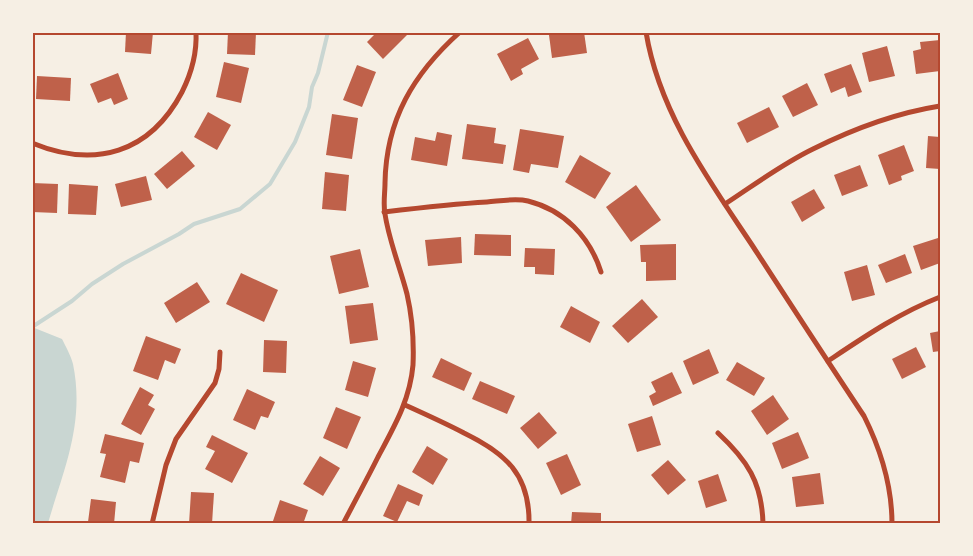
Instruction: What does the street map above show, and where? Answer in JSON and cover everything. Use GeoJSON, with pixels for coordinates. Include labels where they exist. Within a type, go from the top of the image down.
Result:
{"type":"FeatureCollection","features":[{"type":"Feature","properties":{"kind":"street"},"geometry":{"type":"LineString","coordinates":[[32,143],[64,152],[94,156],[129,147],[145,138],[170,112],[187,81],[194,58],[196,32]]}},
{"type":"Feature","properties":{"kind":"street"},"geometry":{"type":"LineString","coordinates":[[343,524],[405,405],[413,366],[411,316],[384,212],[388,148],[394,124],[418,78],[438,52],[460,32]]}},
{"type":"Feature","properties":{"kind":"street"},"geometry":{"type":"LineString","coordinates":[[646,32],[648,46],[659,81],[674,120],[703,171],[864,416],[883,460],[892,509],[892,524]]}},
{"type":"Feature","properties":{"kind":"street"},"geometry":{"type":"LineString","coordinates":[[725,204],[813,149],[860,128],[898,115],[940,106]]}},
{"type":"Feature","properties":{"kind":"street"},"geometry":{"type":"LineString","coordinates":[[384,212],[454,204],[511,200],[527,201],[546,207],[560,214],[571,223],[582,234],[596,256],[601,272]]}},
{"type":"Feature","properties":{"kind":"street"},"geometry":{"type":"LineString","coordinates":[[828,361],[889,320],[940,297]]}},
{"type":"Feature","properties":{"kind":"street"},"geometry":{"type":"LineString","coordinates":[[152,524],[166,465],[176,439],[215,383],[219,369],[220,352]]}},
{"type":"Feature","properties":{"kind":"street"},"geometry":{"type":"LineString","coordinates":[[405,405],[495,449],[508,461],[517,473],[523,487],[527,501],[529,524]]}},
{"type":"Feature","properties":{"kind":"street"},"geometry":{"type":"LineString","coordinates":[[718,433],[738,452],[754,477],[761,500],[763,524]]}},
{"type":"Feature","properties":{"kind":"shaded area"},"geometry":{"type":"Polygon","coordinates":[[[32,327],[62,339],[73,364],[76,386],[75,426],[66,465],[48,523],[33,523],[32,327]]]}},
{"type":"Feature","properties":{"kind":"building"},"geometry":{"type":"Polygon","coordinates":[[[126,32],[153,32],[151,54],[125,52],[126,32]]]}},
{"type":"Feature","properties":{"kind":"building"},"geometry":{"type":"Polygon","coordinates":[[[228,32],[256,32],[255,55],[227,54],[228,32]]]}},
{"type":"Feature","properties":{"kind":"building"},"geometry":{"type":"Polygon","coordinates":[[[377,32],[404,32],[407,35],[383,59],[367,42],[377,32]]]}},
{"type":"Feature","properties":{"kind":"building"},"geometry":{"type":"Polygon","coordinates":[[[564,32],[584,32],[587,53],[552,58],[549,35],[564,32]]]}},
{"type":"Feature","properties":{"kind":"building"},"geometry":{"type":"Polygon","coordinates":[[[528,38],[539,59],[521,69],[523,74],[511,81],[497,54],[528,38]]]}},
{"type":"Feature","properties":{"kind":"building"},"geometry":{"type":"Polygon","coordinates":[[[940,40],[940,71],[916,74],[913,51],[921,49],[920,42],[940,40]]]}},
{"type":"Feature","properties":{"kind":"building"},"geometry":{"type":"Polygon","coordinates":[[[887,46],[895,76],[869,82],[862,53],[887,46]]]}},
{"type":"Feature","properties":{"kind":"building"},"geometry":{"type":"Polygon","coordinates":[[[224,62],[249,68],[241,103],[216,97],[224,62]]]}},
{"type":"Feature","properties":{"kind":"building"},"geometry":{"type":"Polygon","coordinates":[[[851,64],[862,92],[848,97],[845,87],[831,93],[824,74],[851,64]]]}},
{"type":"Feature","properties":{"kind":"building"},"geometry":{"type":"Polygon","coordinates":[[[357,65],[376,72],[362,107],[343,100],[357,65]]]}},
{"type":"Feature","properties":{"kind":"building"},"geometry":{"type":"Polygon","coordinates":[[[118,73],[128,99],[114,105],[111,98],[98,103],[90,84],[118,73]]]}},
{"type":"Feature","properties":{"kind":"building"},"geometry":{"type":"Polygon","coordinates":[[[37,76],[71,78],[70,101],[36,99],[37,76]]]}},
{"type":"Feature","properties":{"kind":"building"},"geometry":{"type":"Polygon","coordinates":[[[807,83],[818,105],[793,117],[782,96],[807,83]]]}},
{"type":"Feature","properties":{"kind":"building"},"geometry":{"type":"Polygon","coordinates":[[[769,107],[779,127],[747,143],[737,123],[769,107]]]}},
{"type":"Feature","properties":{"kind":"building"},"geometry":{"type":"Polygon","coordinates":[[[208,112],[231,125],[217,150],[194,137],[208,112]]]}},
{"type":"Feature","properties":{"kind":"building"},"geometry":{"type":"Polygon","coordinates":[[[332,114],[358,118],[352,159],[326,155],[332,114]]]}},
{"type":"Feature","properties":{"kind":"building"},"geometry":{"type":"Polygon","coordinates":[[[467,124],[496,128],[494,143],[506,145],[503,164],[462,159],[467,124]]]}},
{"type":"Feature","properties":{"kind":"building"},"geometry":{"type":"Polygon","coordinates":[[[520,129],[564,136],[558,168],[531,164],[529,173],[513,170],[520,129]]]}},
{"type":"Feature","properties":{"kind":"building"},"geometry":{"type":"Polygon","coordinates":[[[437,132],[452,135],[447,166],[411,160],[415,137],[435,141],[437,132]]]}},
{"type":"Feature","properties":{"kind":"building"},"geometry":{"type":"Polygon","coordinates":[[[928,136],[940,137],[940,169],[926,168],[928,136]]]}},
{"type":"Feature","properties":{"kind":"building"},"geometry":{"type":"Polygon","coordinates":[[[904,145],[914,171],[901,176],[902,180],[889,185],[878,155],[904,145]]]}},
{"type":"Feature","properties":{"kind":"building"},"geometry":{"type":"Polygon","coordinates":[[[182,151],[195,166],[167,189],[154,174],[182,151]]]}},
{"type":"Feature","properties":{"kind":"building"},"geometry":{"type":"Polygon","coordinates":[[[580,155],[611,173],[595,199],[565,182],[580,155]]]}},
{"type":"Feature","properties":{"kind":"building"},"geometry":{"type":"Polygon","coordinates":[[[860,165],[868,186],[842,196],[834,175],[860,165]]]}},
{"type":"Feature","properties":{"kind":"building"},"geometry":{"type":"Polygon","coordinates":[[[325,172],[349,175],[346,211],[322,209],[325,172]]]}},
{"type":"Feature","properties":{"kind":"building"},"geometry":{"type":"Polygon","coordinates":[[[146,176],[152,200],[121,207],[115,184],[146,176]]]}},
{"type":"Feature","properties":{"kind":"building"},"geometry":{"type":"Polygon","coordinates":[[[32,183],[58,184],[57,213],[32,212],[32,183]]]}},
{"type":"Feature","properties":{"kind":"building"},"geometry":{"type":"Polygon","coordinates":[[[69,184],[98,186],[96,215],[68,214],[69,184]]]}},
{"type":"Feature","properties":{"kind":"building"},"geometry":{"type":"Polygon","coordinates":[[[636,185],[661,220],[631,242],[606,207],[636,185]]]}},
{"type":"Feature","properties":{"kind":"building"},"geometry":{"type":"Polygon","coordinates":[[[814,189],[825,208],[802,222],[791,202],[814,189]]]}},
{"type":"Feature","properties":{"kind":"building"},"geometry":{"type":"Polygon","coordinates":[[[475,234],[511,235],[511,256],[474,255],[475,234]]]}},
{"type":"Feature","properties":{"kind":"building"},"geometry":{"type":"Polygon","coordinates":[[[461,237],[462,263],[428,266],[425,240],[461,237]]]}},
{"type":"Feature","properties":{"kind":"building"},"geometry":{"type":"Polygon","coordinates":[[[938,238],[940,263],[921,270],[913,246],[938,238]]]}},
{"type":"Feature","properties":{"kind":"building"},"geometry":{"type":"Polygon","coordinates":[[[676,244],[676,280],[646,281],[646,262],[641,262],[640,245],[676,244]]]}},
{"type":"Feature","properties":{"kind":"building"},"geometry":{"type":"Polygon","coordinates":[[[525,248],[555,249],[554,275],[535,274],[535,267],[524,267],[525,248]]]}},
{"type":"Feature","properties":{"kind":"building"},"geometry":{"type":"Polygon","coordinates":[[[360,249],[369,287],[339,294],[330,256],[360,249]]]}},
{"type":"Feature","properties":{"kind":"building"},"geometry":{"type":"Polygon","coordinates":[[[905,254],[912,273],[886,283],[878,265],[905,254]]]}},
{"type":"Feature","properties":{"kind":"building"},"geometry":{"type":"Polygon","coordinates":[[[867,265],[875,295],[852,301],[844,272],[867,265]]]}},
{"type":"Feature","properties":{"kind":"building"},"geometry":{"type":"Polygon","coordinates":[[[241,273],[278,290],[264,322],[226,304],[241,273]]]}},
{"type":"Feature","properties":{"kind":"building"},"geometry":{"type":"Polygon","coordinates":[[[197,282],[210,302],[176,323],[164,303],[197,282]]]}},
{"type":"Feature","properties":{"kind":"building"},"geometry":{"type":"Polygon","coordinates":[[[642,299],[658,317],[628,343],[612,326],[642,299]]]}},
{"type":"Feature","properties":{"kind":"building"},"geometry":{"type":"Polygon","coordinates":[[[373,303],[378,340],[350,344],[345,306],[373,303]]]}},
{"type":"Feature","properties":{"kind":"building"},"geometry":{"type":"Polygon","coordinates":[[[571,306],[600,322],[590,343],[560,327],[571,306]]]}},
{"type":"Feature","properties":{"kind":"building"},"geometry":{"type":"Polygon","coordinates":[[[940,331],[940,351],[933,352],[930,333],[940,331]]]}},
{"type":"Feature","properties":{"kind":"building"},"geometry":{"type":"Polygon","coordinates":[[[146,336],[181,349],[175,364],[165,360],[158,380],[133,371],[146,336]]]}},
{"type":"Feature","properties":{"kind":"building"},"geometry":{"type":"Polygon","coordinates":[[[264,340],[287,341],[286,373],[263,372],[264,340]]]}},
{"type":"Feature","properties":{"kind":"building"},"geometry":{"type":"Polygon","coordinates":[[[916,347],[926,367],[902,379],[892,359],[916,347]]]}},
{"type":"Feature","properties":{"kind":"building"},"geometry":{"type":"Polygon","coordinates":[[[709,349],[719,373],[693,385],[683,361],[709,349]]]}},
{"type":"Feature","properties":{"kind":"building"},"geometry":{"type":"Polygon","coordinates":[[[441,358],[472,373],[464,391],[432,377],[441,358]]]}},
{"type":"Feature","properties":{"kind":"building"},"geometry":{"type":"Polygon","coordinates":[[[353,361],[376,368],[368,397],[345,390],[353,361]]]}},
{"type":"Feature","properties":{"kind":"building"},"geometry":{"type":"Polygon","coordinates":[[[737,362],[765,378],[754,396],[726,380],[737,362]]]}},
{"type":"Feature","properties":{"kind":"building"},"geometry":{"type":"Polygon","coordinates":[[[672,372],[682,393],[653,406],[649,396],[656,392],[651,382],[672,372]]]}},
{"type":"Feature","properties":{"kind":"building"},"geometry":{"type":"Polygon","coordinates":[[[480,381],[515,396],[507,414],[472,399],[480,381]]]}},
{"type":"Feature","properties":{"kind":"building"},"geometry":{"type":"Polygon","coordinates":[[[140,387],[154,395],[148,405],[155,409],[141,435],[121,424],[140,387]]]}},
{"type":"Feature","properties":{"kind":"building"},"geometry":{"type":"Polygon","coordinates":[[[247,389],[275,402],[268,418],[261,416],[255,430],[233,420],[247,389]]]}},
{"type":"Feature","properties":{"kind":"building"},"geometry":{"type":"Polygon","coordinates":[[[773,395],[789,419],[767,435],[751,411],[773,395]]]}},
{"type":"Feature","properties":{"kind":"building"},"geometry":{"type":"Polygon","coordinates":[[[336,407],[361,417],[347,449],[323,438],[336,407]]]}},
{"type":"Feature","properties":{"kind":"building"},"geometry":{"type":"Polygon","coordinates":[[[539,412],[557,433],[538,449],[520,428],[539,412]]]}},
{"type":"Feature","properties":{"kind":"building"},"geometry":{"type":"Polygon","coordinates":[[[652,416],[661,445],[637,452],[628,424],[652,416]]]}},
{"type":"Feature","properties":{"kind":"building"},"geometry":{"type":"Polygon","coordinates":[[[798,432],[809,458],[782,469],[772,443],[798,432]]]}},
{"type":"Feature","properties":{"kind":"building"},"geometry":{"type":"Polygon","coordinates":[[[105,434],[144,443],[139,463],[130,461],[125,483],[100,477],[106,454],[100,453],[105,434]]]}},
{"type":"Feature","properties":{"kind":"building"},"geometry":{"type":"Polygon","coordinates":[[[212,435],[248,453],[232,483],[205,469],[215,451],[206,447],[212,435]]]}},
{"type":"Feature","properties":{"kind":"building"},"geometry":{"type":"Polygon","coordinates":[[[427,446],[448,459],[433,485],[412,472],[427,446]]]}},
{"type":"Feature","properties":{"kind":"building"},"geometry":{"type":"Polygon","coordinates":[[[567,454],[581,485],[561,495],[546,463],[567,454]]]}},
{"type":"Feature","properties":{"kind":"building"},"geometry":{"type":"Polygon","coordinates":[[[320,456],[340,468],[323,496],[303,484],[320,456]]]}},
{"type":"Feature","properties":{"kind":"building"},"geometry":{"type":"Polygon","coordinates":[[[668,460],[686,480],[668,495],[651,475],[668,460]]]}},
{"type":"Feature","properties":{"kind":"building"},"geometry":{"type":"Polygon","coordinates":[[[820,473],[824,504],[796,507],[792,477],[820,473]]]}},
{"type":"Feature","properties":{"kind":"building"},"geometry":{"type":"Polygon","coordinates":[[[718,474],[727,501],[706,508],[698,481],[718,474]]]}},
{"type":"Feature","properties":{"kind":"building"},"geometry":{"type":"Polygon","coordinates":[[[398,484],[423,495],[419,506],[407,501],[397,522],[383,516],[398,484]]]}},
{"type":"Feature","properties":{"kind":"building"},"geometry":{"type":"Polygon","coordinates":[[[191,492],[214,493],[212,524],[189,524],[191,492]]]}},
{"type":"Feature","properties":{"kind":"building"},"geometry":{"type":"Polygon","coordinates":[[[91,499],[116,502],[114,524],[79,524],[80,521],[88,522],[91,499]]]}},
{"type":"Feature","properties":{"kind":"building"},"geometry":{"type":"Polygon","coordinates":[[[280,500],[308,510],[303,524],[272,524],[280,500]]]}},
{"type":"Feature","properties":{"kind":"building"},"geometry":{"type":"Polygon","coordinates":[[[572,512],[601,513],[601,524],[571,524],[572,512]]]}},
{"type":"Feature","properties":{"kind":"waterway"},"geometry":{"type":"LineString","coordinates":[[32,327],[123,264],[194,224],[240,209],[270,184],[295,142],[309,107],[312,87],[318,73],[328,32]]}}]}
